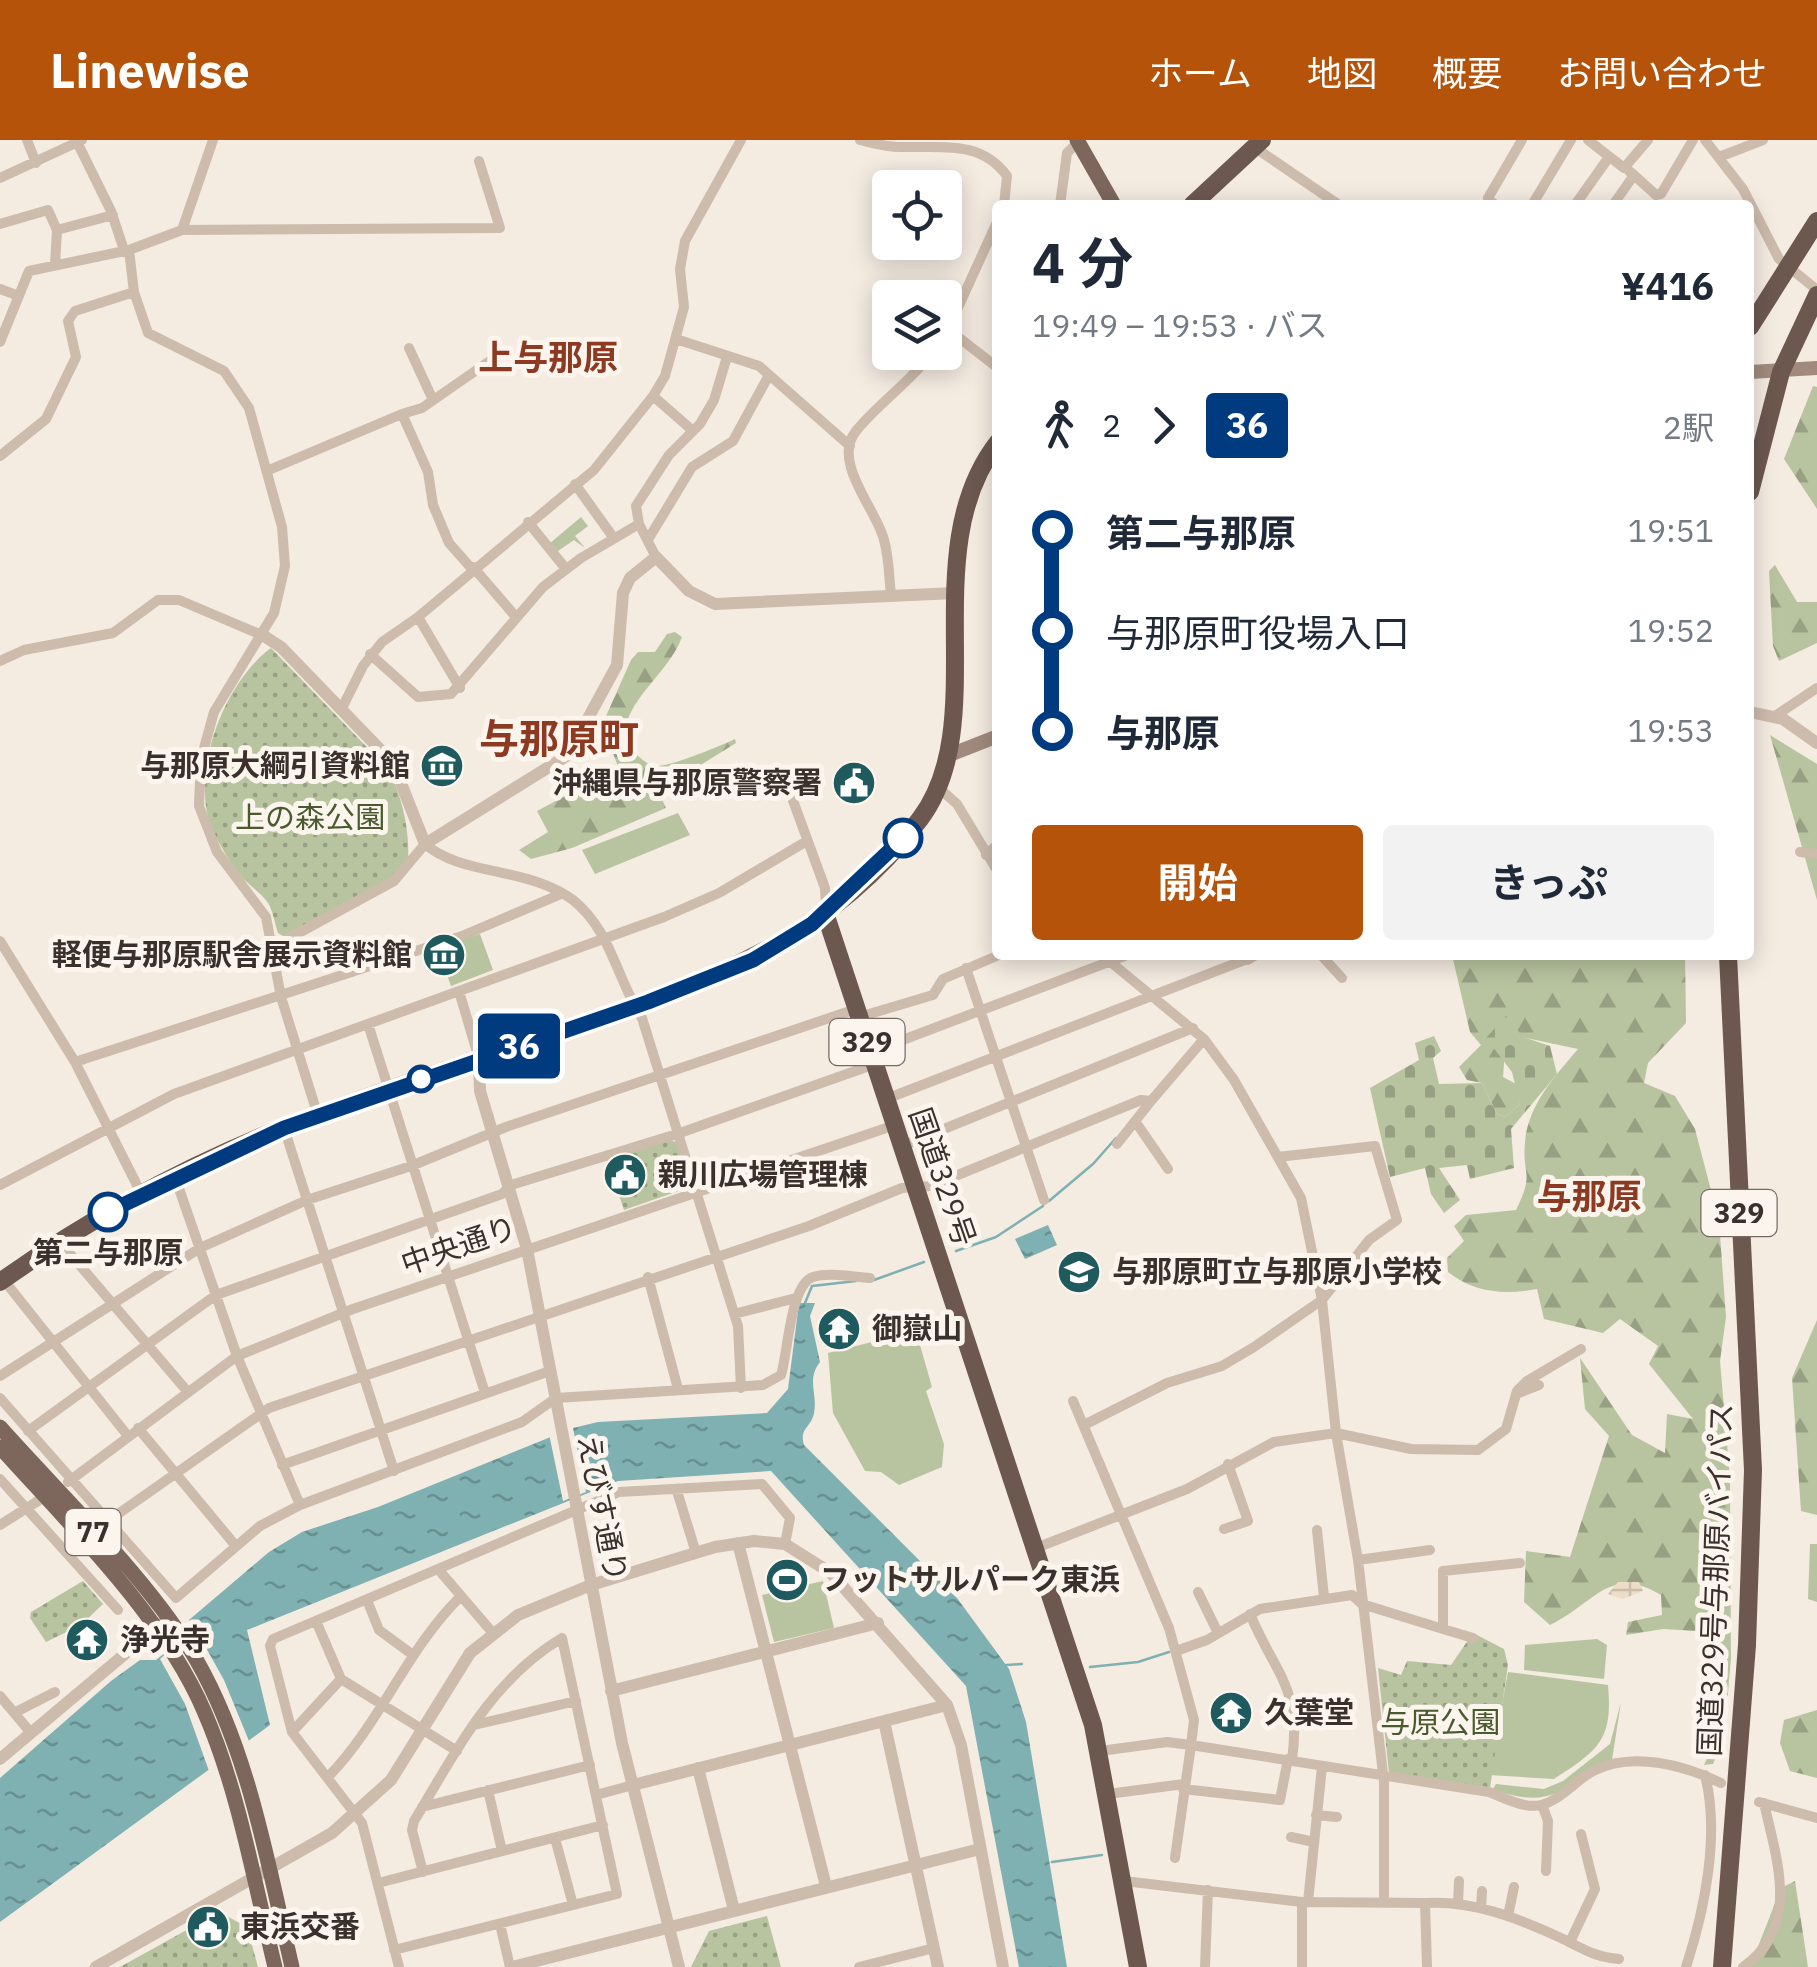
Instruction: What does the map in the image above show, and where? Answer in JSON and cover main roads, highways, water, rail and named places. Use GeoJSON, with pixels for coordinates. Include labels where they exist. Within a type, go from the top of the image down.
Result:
{"type":"FeatureCollection","features":[{"type":"Feature","properties":{"kind":"highway"},"geometry":{"type":"LineString","coordinates":[[1197,200],[1258,143]]}},
{"type":"Feature","properties":{"kind":"highway"},"geometry":{"type":"LineString","coordinates":[[1754,320],[1784,266],[1817,221]]}},
{"type":"Feature","properties":{"kind":"highway"},"geometry":{"type":"LineString","coordinates":[[1754,477],[1781,372],[1817,292]]}},
{"type":"Feature","properties":{"kind":"highway"},"geometry":{"type":"LineString","coordinates":[[2,1280],[59,1241],[175,1176],[284,1128],[634,1006],[753,960],[826,913],[918,821],[939,788],[947,756],[955,593],[965,504],[992,453]]}},
{"type":"Feature","properties":{"kind":"highway","name":"国道329号"},"geometry":{"type":"LineString","coordinates":[[826,913],[1100,1750],[1138,1967]]}},
{"type":"Feature","properties":{"kind":"highway","name":"国道329号与那原バイパス"},"geometry":{"type":"LineString","coordinates":[[1722,1967],[1747,1645],[1753,1470],[1728,960]]}},
{"type":"Feature","properties":{"kind":"main road"},"geometry":{"type":"LineString","coordinates":[[1078,141],[1111,200]]}},
{"type":"Feature","properties":{"kind":"main road"},"geometry":{"type":"LineString","coordinates":[[1754,372],[1817,368]]}},
{"type":"Feature","properties":{"kind":"main road"},"geometry":{"type":"LineString","coordinates":[[947,756],[992,738]]}},
{"type":"Feature","properties":{"kind":"main road","name":"77"},"geometry":{"type":"LineString","coordinates":[[0,1427],[50,1493],[161,1623],[183,1639],[212,1689],[260,1873],[292,1967]]}},
{"type":"Feature","properties":{"kind":"main road","name":"77"},"geometry":{"type":"LineString","coordinates":[[0,1446],[50,1493]]}},
{"type":"Feature","properties":{"kind":"main road","name":"77"},"geometry":{"type":"LineString","coordinates":[[161,1623],[169,1650],[229,1757]]}},
{"type":"Feature","properties":{"kind":"main road","name":"77"},"geometry":{"type":"LineString","coordinates":[[260,1873],[275,1967]]}},
{"type":"Feature","properties":{"kind":"water"},"geometry":{"type":"Polygon","coordinates":[[[1048,1225],[1057,1245],[1025,1259],[1015,1239],[1048,1225]]]}},
{"type":"Feature","properties":{"kind":"water"},"geometry":{"type":"Polygon","coordinates":[[[799,1303],[815,1303],[810,1316],[820,1362],[813,1381],[814,1413],[803,1435],[804,1445],[957,1598],[1009,1669],[1026,1722],[1067,1967],[1019,1967],[966,1686],[771,1471],[618,1481],[247,1630],[270,1725],[0,1922],[0,1778],[111,1681],[140,1660],[156,1660],[194,1630],[189,1620],[269,1552],[302,1532],[378,1507],[573,1428],[598,1422],[767,1413],[788,1389],[799,1303]]]}},
{"type":"Feature","properties":{"kind":"waterway"},"geometry":{"type":"LineString","coordinates":[[1049,1201],[1093,1164],[1116,1138]]}},
{"type":"Feature","properties":{"kind":"waterway"},"geometry":{"type":"LineString","coordinates":[[956,1251],[996,1237],[1043,1206]]}},
{"type":"Feature","properties":{"kind":"waterway"},"geometry":{"type":"LineString","coordinates":[[874,1280],[924,1262]]}},
{"type":"Feature","properties":{"kind":"waterway"},"geometry":{"type":"LineString","coordinates":[[805,1303],[812,1286],[856,1281]]}},
{"type":"Feature","properties":{"kind":"waterway"},"geometry":{"type":"LineString","coordinates":[[1090,1667],[1138,1662],[1169,1652]]}},
{"type":"Feature","properties":{"kind":"waterway"},"geometry":{"type":"LineString","coordinates":[[1006,1665],[1022,1664]]}},
{"type":"Feature","properties":{"kind":"waterway"},"geometry":{"type":"LineString","coordinates":[[1052,1862],[1102,1855]]}},
{"type":"Feature","properties":{"kind":"place","name":"与那原大綱引資料館"},"geometry":{"type":"Point","coordinates":[442,766]}},
{"type":"Feature","properties":{"kind":"place","name":"沖縄県与那原警察署"},"geometry":{"type":"Point","coordinates":[854,783]}},
{"type":"Feature","properties":{"kind":"place","name":"軽便与那原駅舎展示資料館"},"geometry":{"type":"Point","coordinates":[444,955]}},
{"type":"Feature","properties":{"kind":"place","name":"親川広場管理棟"},"geometry":{"type":"Point","coordinates":[625,1175]}},
{"type":"Feature","properties":{"kind":"place","name":"第二与那原"},"geometry":{"type":"Point","coordinates":[108,1212]}},
{"type":"Feature","properties":{"kind":"place","name":"与那原町立与那原小学校"},"geometry":{"type":"Point","coordinates":[1079,1272]}},
{"type":"Feature","properties":{"kind":"place","name":"御嶽山"},"geometry":{"type":"Point","coordinates":[839,1329]}},
{"type":"Feature","properties":{"kind":"place","name":"フットサルパーク東浜"},"geometry":{"type":"Point","coordinates":[787,1580]}},
{"type":"Feature","properties":{"kind":"place","name":"浄光寺"},"geometry":{"type":"Point","coordinates":[87,1640]}},
{"type":"Feature","properties":{"kind":"place","name":"久葉堂"},"geometry":{"type":"Point","coordinates":[1231,1713]}},
{"type":"Feature","properties":{"kind":"place","name":"東浜交番"},"geometry":{"type":"Point","coordinates":[208,1927]}},
{"type":"Feature","properties":{"kind":"district","name":"上与那原"},"geometry":{"type":"Point","coordinates":[548,358]}},
{"type":"Feature","properties":{"kind":"district","name":"与那原町"},"geometry":{"type":"Point","coordinates":[559,739]}},
{"type":"Feature","properties":{"kind":"district","name":"与那原"},"geometry":{"type":"Point","coordinates":[1589,1197]}},
{"type":"Feature","properties":{"kind":"park label","name":"上の森公園"},"geometry":{"type":"Point","coordinates":[310,818]}},
{"type":"Feature","properties":{"kind":"park label","name":"与原公園"},"geometry":{"type":"Point","coordinates":[1440,1723]}}]}
